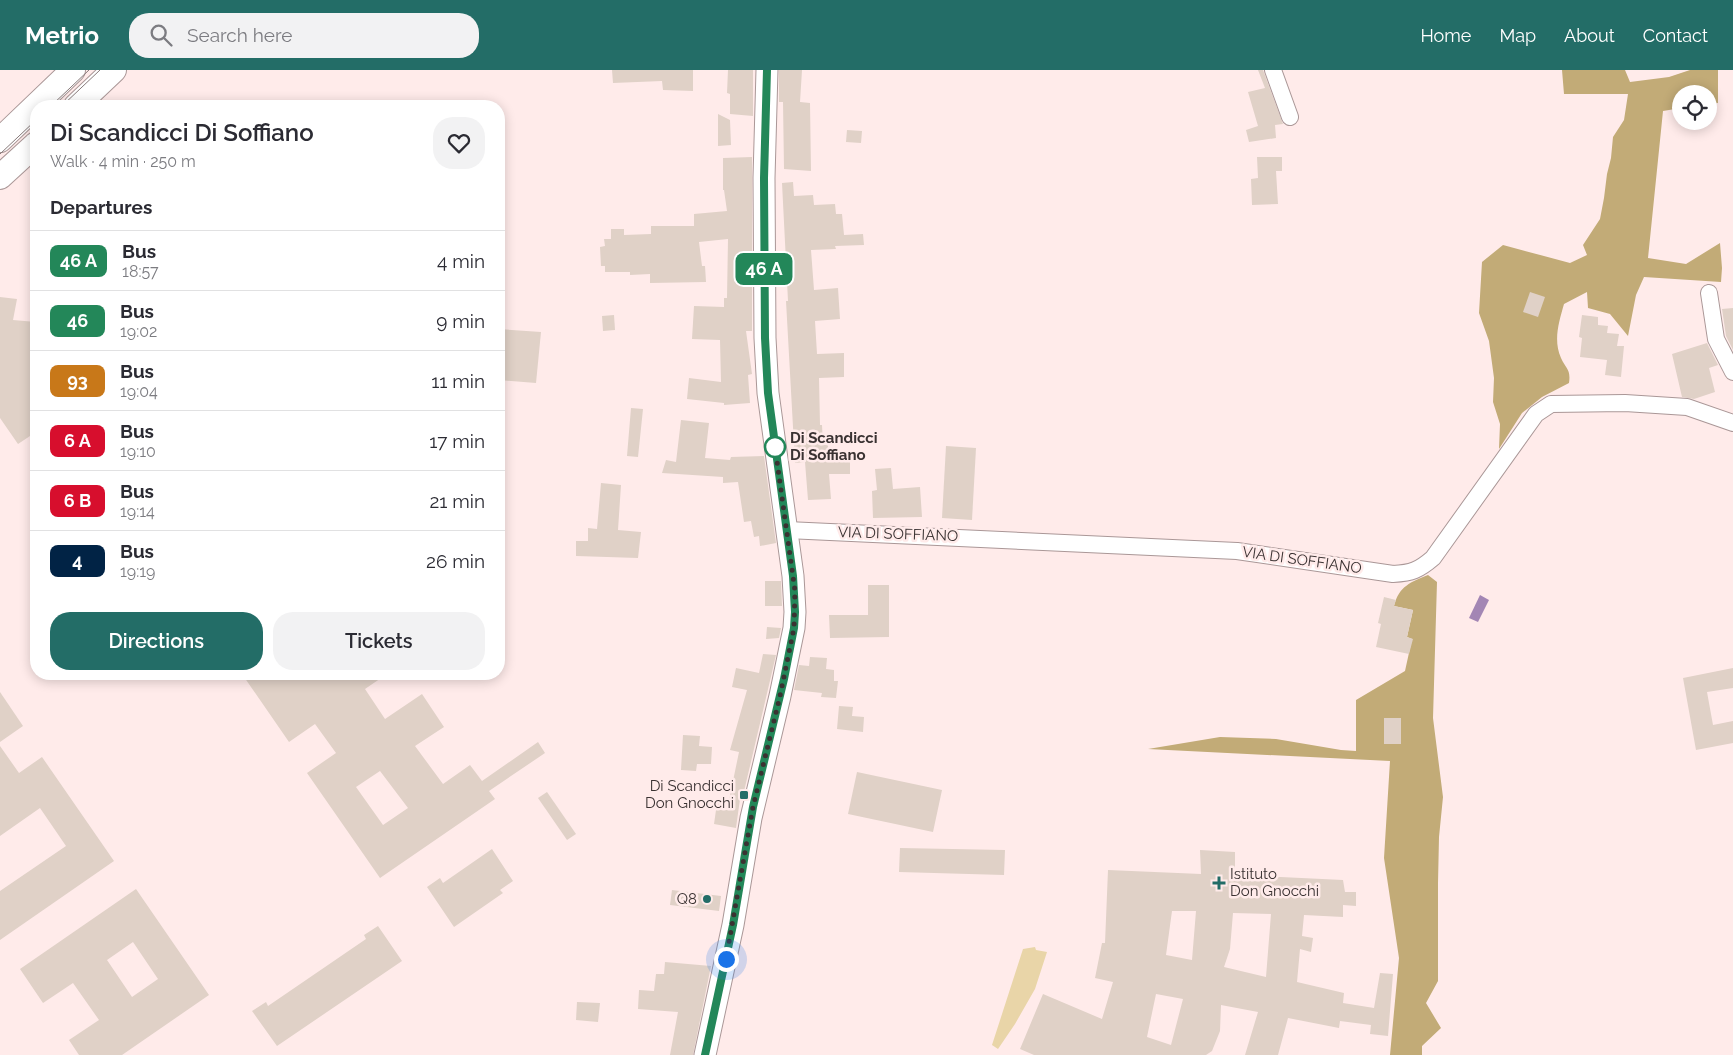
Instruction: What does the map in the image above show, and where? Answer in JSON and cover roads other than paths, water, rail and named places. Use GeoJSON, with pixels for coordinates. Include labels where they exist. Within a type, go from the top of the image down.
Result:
{"type":"FeatureCollection","features":[{"type":"Feature","properties":{"kind":"main road"},"geometry":{"type":"LineString","coordinates":[[42,100],[73,70]]}},
{"type":"Feature","properties":{"kind":"main road"},"geometry":{"type":"LineString","coordinates":[[82,100],[114,70]]}},
{"type":"Feature","properties":{"kind":"main road"},"geometry":{"type":"LineString","coordinates":[[0,140],[30,111]]}},
{"type":"Feature","properties":{"kind":"main road"},"geometry":{"type":"LineString","coordinates":[[0,177],[30,150]]}},
{"type":"Feature","properties":{"kind":"street"},"geometry":{"type":"LineString","coordinates":[[705,1055],[733,925],[754,804],[794,628],[796,597],[768,393],[765,338],[764,178],[766,70]]}},
{"type":"Feature","properties":{"kind":"street"},"geometry":{"type":"LineString","coordinates":[[1273,70],[1290,116]]}},
{"type":"Feature","properties":{"kind":"street"},"geometry":{"type":"LineString","coordinates":[[1710,293],[1716,339],[1733,372]]}},
{"type":"Feature","properties":{"kind":"street","name":"VIA DI SOFFIANO"},"geometry":{"type":"LineString","coordinates":[[786,530],[1237,550],[1393,574],[1406,574],[1416,571],[1433,558],[1536,414],[1551,404],[1625,403],[1687,407],[1733,423]]}},
{"type":"Feature","properties":{"kind":"tram line"},"geometry":{"type":"LineString","coordinates":[[57,100],[89,70]]}},
{"type":"Feature","properties":{"kind":"tram line"},"geometry":{"type":"LineString","coordinates":[[68,100],[100,70]]}},
{"type":"Feature","properties":{"kind":"tram line"},"geometry":{"type":"LineString","coordinates":[[0,154],[30,126]]}},
{"type":"Feature","properties":{"kind":"place","name":"Di Scandicci Di Soffiano"},"geometry":{"type":"Point","coordinates":[775,447]}},
{"type":"Feature","properties":{"kind":"place","name":"Di Scandicci Don Gnocchi"},"geometry":{"type":"Point","coordinates":[744,795]}},
{"type":"Feature","properties":{"kind":"place","name":"Istituto Don Gnocchi"},"geometry":{"type":"Point","coordinates":[1219,883]}},
{"type":"Feature","properties":{"kind":"place","name":"Q8"},"geometry":{"type":"Point","coordinates":[707,899]}}]}
